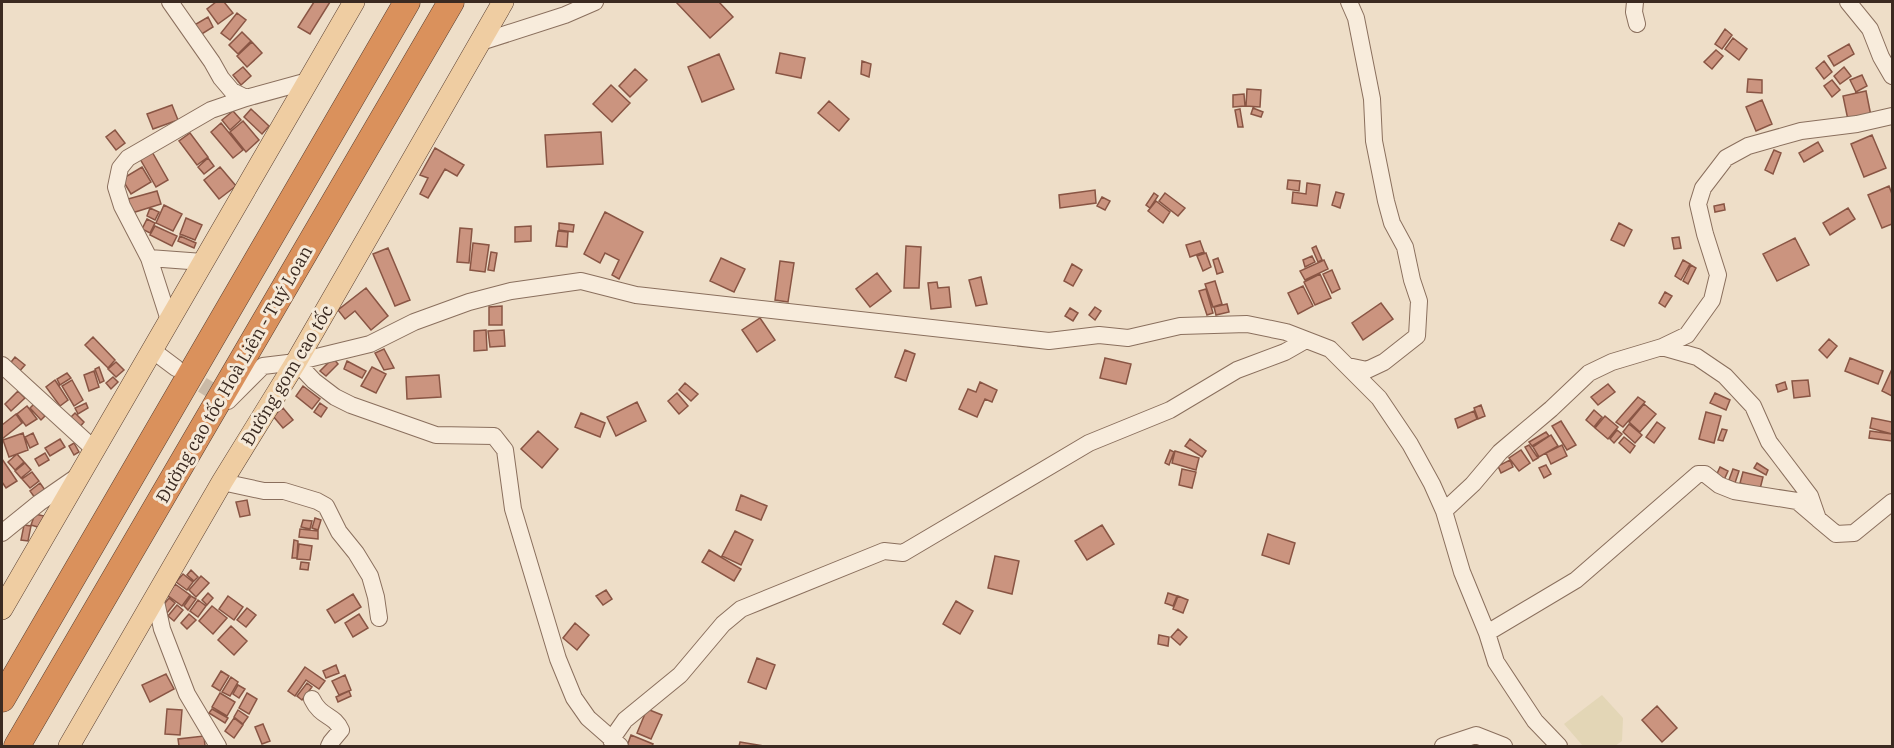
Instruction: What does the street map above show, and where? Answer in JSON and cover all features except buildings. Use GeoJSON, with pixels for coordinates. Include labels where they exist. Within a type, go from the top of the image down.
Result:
{"type":"FeatureCollection","features":[{"type":"Feature","properties":{"kind":"highway","name":"Đường cao tốc Hoà Liên - Tuý Loan"},"geometry":{"type":"LineString","coordinates":[[2,699],[407,2]]}},
{"type":"Feature","properties":{"kind":"highway","name":"Đường cao tốc Hoà Liên - Tuý Loan"},"geometry":{"type":"LineString","coordinates":[[17,747],[451,2]]}},
{"type":"Feature","properties":{"kind":"main road"},"geometry":{"type":"LineString","coordinates":[[2,609],[354,2]]}},
{"type":"Feature","properties":{"kind":"main road","name":"Đường gom cao tốc"},"geometry":{"type":"LineString","coordinates":[[69,747],[222,482],[296,362],[502,2]]}},
{"type":"Feature","properties":{"kind":"street"},"geometry":{"type":"LineString","coordinates":[[170,2],[221,78],[232,91],[246,98]]}},
{"type":"Feature","properties":{"kind":"street"},"geometry":{"type":"LineString","coordinates":[[478,43],[565,15],[595,2]]}},
{"type":"Feature","properties":{"kind":"street"},"geometry":{"type":"LineString","coordinates":[[1348,366],[1367,370],[1384,362],[1417,336],[1419,301],[1405,247],[1392,223],[1386,201],[1374,141],[1372,99],[1356,18],[1349,2]]}},
{"type":"Feature","properties":{"kind":"street"},"geometry":{"type":"LineString","coordinates":[[1635,2],[1634,12],[1637,24]]}},
{"type":"Feature","properties":{"kind":"street"},"geometry":{"type":"LineString","coordinates":[[1848,2],[1870,30],[1881,57],[1893,76]]}},
{"type":"Feature","properties":{"kind":"street"},"geometry":{"type":"LineString","coordinates":[[169,320],[149,258],[122,206],[116,187],[120,168],[128,158],[203,114],[246,98],[308,81]]}},
{"type":"Feature","properties":{"kind":"street"},"geometry":{"type":"LineString","coordinates":[[1444,511],[1473,484],[1500,452],[1589,373],[1612,362],[1662,347],[1687,335],[1712,300],[1718,275],[1704,234],[1698,204],[1703,188],[1726,159],[1748,146],[1773,138],[1801,131],[1857,124],[1893,116]]}},
{"type":"Feature","properties":{"kind":"street"},"geometry":{"type":"LineString","coordinates":[[149,258],[203,262]]}},
{"type":"Feature","properties":{"kind":"street"},"geometry":{"type":"LineString","coordinates":[[228,401],[263,366],[296,362],[370,344],[414,322],[469,302],[511,291],[581,281],[636,295],[1049,341],[1099,335],[1128,338],[1180,326],[1247,324],[1286,332],[1330,349],[1379,398],[1398,426],[1432,484],[1444,511],[1462,572],[1487,633],[1496,662],[1535,721],[1559,747]]}},
{"type":"Feature","properties":{"kind":"street"},"geometry":{"type":"LineString","coordinates":[[296,362],[314,381],[335,397],[375,414],[436,435],[494,436],[505,450],[513,509],[558,659],[574,698],[588,718],[616,743],[625,720],[680,675],[723,624],[741,609],[884,551],[903,553],[1089,443],[1170,410],[1237,370],[1285,352],[1306,339]]}},
{"type":"Feature","properties":{"kind":"street"},"geometry":{"type":"LineString","coordinates":[[1662,347],[1697,357],[1725,376],[1753,406],[1769,442],[1810,496],[1818,519]]}},
{"type":"Feature","properties":{"kind":"street"},"geometry":{"type":"LineString","coordinates":[[152,350],[176,368]]}},
{"type":"Feature","properties":{"kind":"street"},"geometry":{"type":"LineString","coordinates":[[2,365],[94,449]]}},
{"type":"Feature","properties":{"kind":"street"},"geometry":{"type":"LineString","coordinates":[[1487,633],[1576,580],[1698,474],[1705,474],[1719,485],[1734,491],[1797,501],[1836,534],[1854,532],[1893,502]]}},
{"type":"Feature","properties":{"kind":"street"},"geometry":{"type":"LineString","coordinates":[[2,533],[79,475]]}},
{"type":"Feature","properties":{"kind":"street"},"geometry":{"type":"LineString","coordinates":[[222,482],[264,491],[284,491],[326,506],[339,532],[356,553],[370,576],[379,618]]}},
{"type":"Feature","properties":{"kind":"street"},"geometry":{"type":"LineString","coordinates":[[155,597],[162,629],[187,694],[218,747]]}},
{"type":"Feature","properties":{"kind":"street"},"geometry":{"type":"LineString","coordinates":[[312,699],[317,709],[338,722],[341,730],[329,747]]}},
{"type":"Feature","properties":{"kind":"street"},"geometry":{"type":"LineString","coordinates":[[1443,747],[1476,735],[1504,747]]}},
{"type":"Feature","properties":{"kind":"shaded area"},"geometry":{"type":"Polygon","coordinates":[[[1602,695],[1623,718],[1622,741],[1615,746],[1583,746],[1564,724],[1602,695]]]}},
{"type":"Feature","properties":{"kind":"tunnel"},"geometry":{"type":"LineString","coordinates":[[182,372],[228,401]]}}]}
